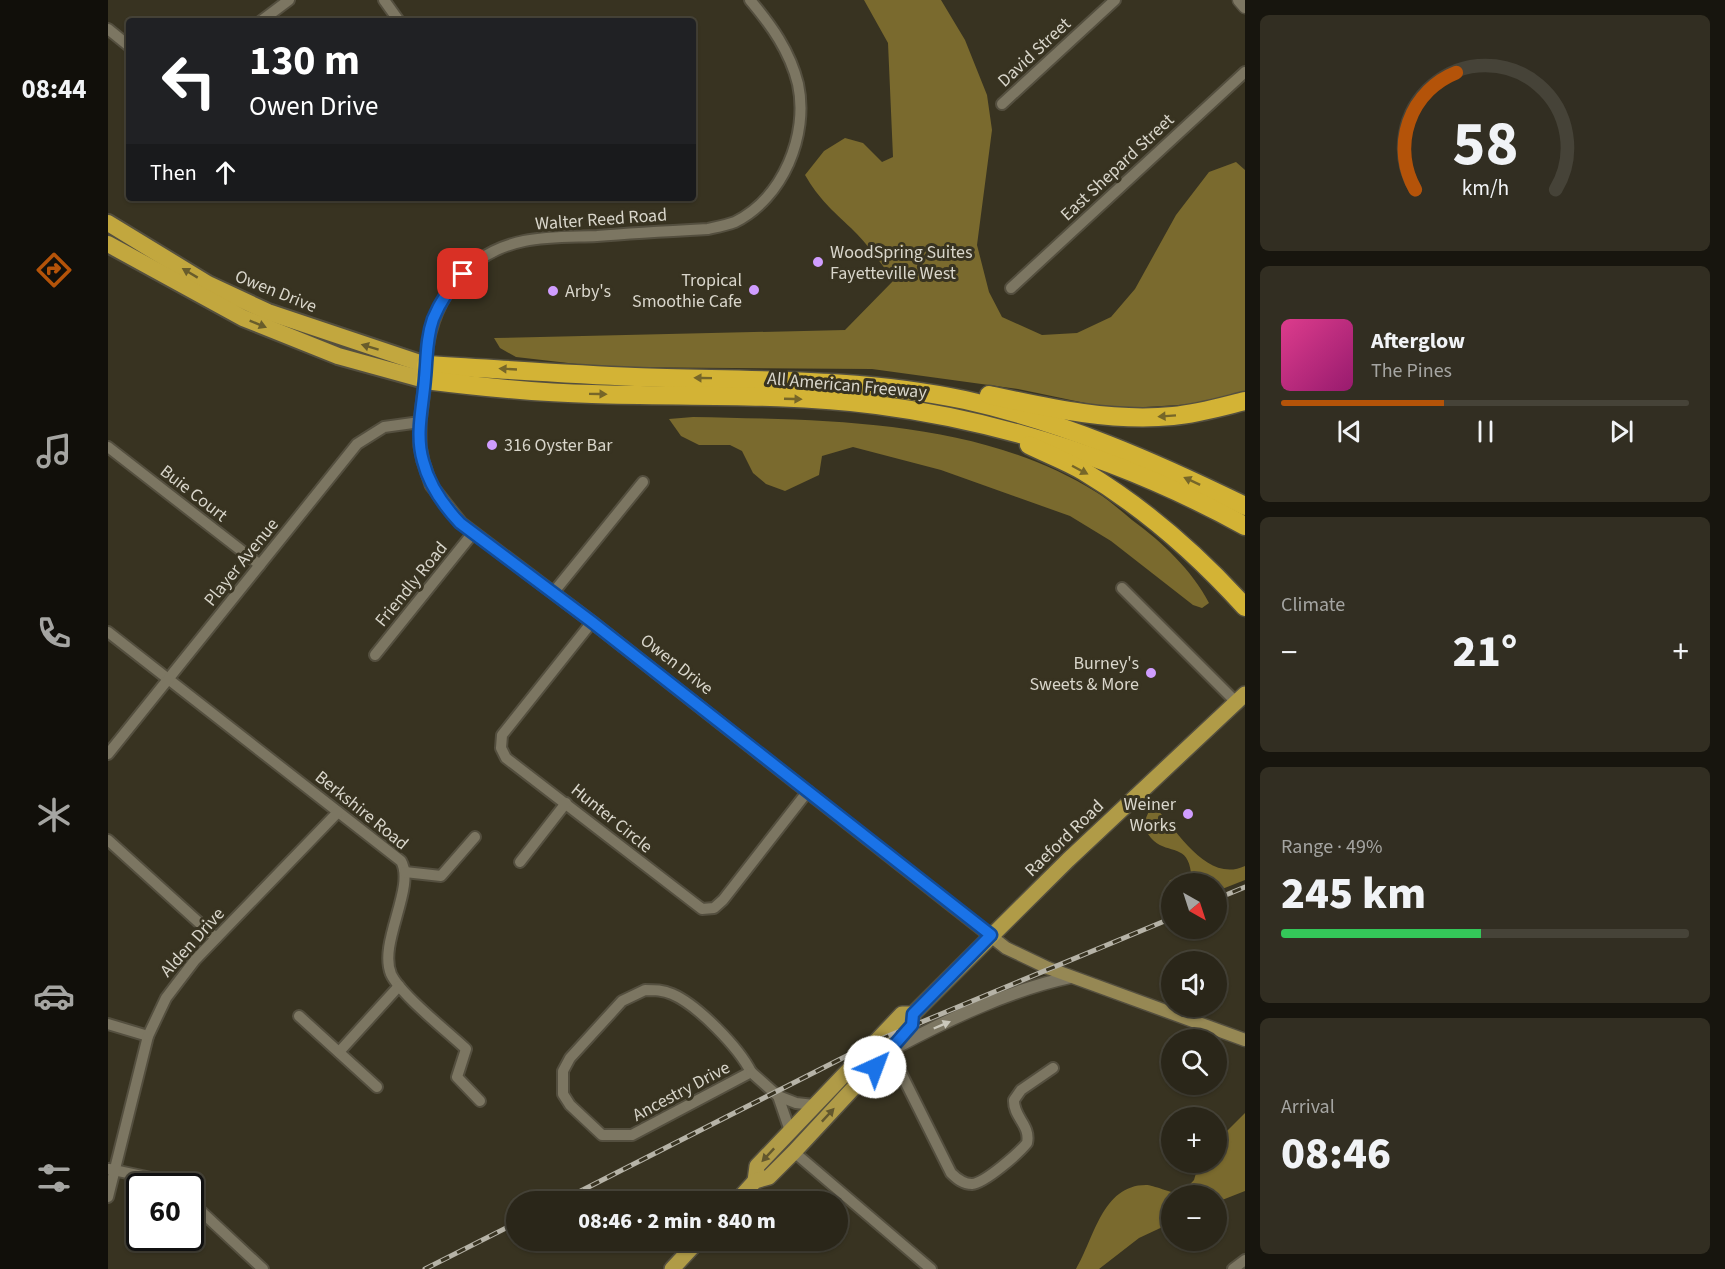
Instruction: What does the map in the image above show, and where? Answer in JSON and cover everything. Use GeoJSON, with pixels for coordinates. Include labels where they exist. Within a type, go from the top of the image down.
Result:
{"type":"FeatureCollection","features":[{"type":"Feature","properties":{"kind":"highway","name":"Owen Drive"},"geometry":{"type":"LineString","coordinates":[[108,224],[208,284],[268,312],[426,372]]}},
{"type":"Feature","properties":{"kind":"highway","name":"Owen Drive"},"geometry":{"type":"LineString","coordinates":[[111,250],[243,318],[338,356],[426,372]]}},
{"type":"Feature","properties":{"kind":"highway","name":"All American Freeway"},"geometry":{"type":"LineString","coordinates":[[426,372],[761,379],[899,390],[963,400],[1092,436],[1245,506]]}},
{"type":"Feature","properties":{"kind":"highway","name":"All American Freeway"},"geometry":{"type":"LineString","coordinates":[[426,372],[490,388],[590,394],[817,400],[892,407],[990,425],[1048,441],[1118,466],[1245,526]]}},
{"type":"Feature","properties":{"kind":"highway"},"geometry":{"type":"LineString","coordinates":[[761,379],[838,375],[908,380],[1059,409],[1126,417],[1173,416],[1245,401]]}},
{"type":"Feature","properties":{"kind":"highway"},"geometry":{"type":"LineString","coordinates":[[990,425],[1081,470],[1137,506],[1187,547],[1245,607]]}},
{"type":"Feature","properties":{"kind":"main road","name":"Owen Drive"},"geometry":{"type":"LineString","coordinates":[[426,372],[420,422],[420,446],[431,485],[449,511],[473,533],[592,622],[1006,948],[1071,977],[1245,1040]]}},
{"type":"Feature","properties":{"kind":"main road","name":"Raeford Road"},"geometry":{"type":"LineString","coordinates":[[746,1191],[755,1181],[769,1177],[794,1152],[890,1051],[912,1025],[913,1014],[991,935],[1241,698]]}},
{"type":"Feature","properties":{"kind":"main road","name":"Raeford Road"},"geometry":{"type":"LineString","coordinates":[[755,1181],[757,1167],[813,1105],[902,1014],[913,1014]]}},
{"type":"Feature","properties":{"kind":"main road"},"geometry":{"type":"LineString","coordinates":[[672,1269],[689,1251]]}},
{"type":"Feature","properties":{"kind":"street"},"geometry":{"type":"LineString","coordinates":[[265,18],[290,0]]}},
{"type":"Feature","properties":{"kind":"street"},"geometry":{"type":"LineString","coordinates":[[384,0],[397,18]]}},
{"type":"Feature","properties":{"kind":"street","name":"Walter Reed Road"},"geometry":{"type":"LineString","coordinates":[[426,372],[428,335],[444,297],[463,274],[490,254],[506,246],[542,239],[708,229],[733,222],[747,214],[771,191],[785,171],[794,148],[800,100],[798,84],[783,44],[750,0]]}},
{"type":"Feature","properties":{"kind":"street","name":"David Street"},"geometry":{"type":"LineString","coordinates":[[1002,104],[1115,0]]}},
{"type":"Feature","properties":{"kind":"street"},"geometry":{"type":"LineString","coordinates":[[1239,0],[1245,7]]}},
{"type":"Feature","properties":{"kind":"street"},"geometry":{"type":"LineString","coordinates":[[108,29],[126,44]]}},
{"type":"Feature","properties":{"kind":"street","name":"East Shepard Street"},"geometry":{"type":"LineString","coordinates":[[1011,288],[1245,72]]}},
{"type":"Feature","properties":{"kind":"street","name":"Player Avenue"},"geometry":{"type":"LineString","coordinates":[[108,754],[357,444],[384,427],[420,422]]}},
{"type":"Feature","properties":{"kind":"street","name":"Buie Court"},"geometry":{"type":"LineString","coordinates":[[108,447],[260,565]]}},
{"type":"Feature","properties":{"kind":"street"},"geometry":{"type":"LineString","coordinates":[[553,593],[643,482]]}},
{"type":"Feature","properties":{"kind":"street","name":"Friendly Road"},"geometry":{"type":"LineString","coordinates":[[375,655],[473,533]]}},
{"type":"Feature","properties":{"kind":"street"},"geometry":{"type":"LineString","coordinates":[[1122,588],[1241,698]]}},
{"type":"Feature","properties":{"kind":"street","name":"Hunter Circle"},"geometry":{"type":"LineString","coordinates":[[592,622],[502,735],[501,741],[506,758],[696,906],[708,909],[723,900],[808,791]]}},
{"type":"Feature","properties":{"kind":"street","name":"Berkshire Road"},"geometry":{"type":"LineString","coordinates":[[108,632],[397,857],[404,866],[405,872],[388,955],[391,973],[399,986],[466,1049],[457,1077],[480,1101]]}},
{"type":"Feature","properties":{"kind":"street"},"geometry":{"type":"LineString","coordinates":[[520,862],[566,803]]}},
{"type":"Feature","properties":{"kind":"street","name":"Alden Drive"},"geometry":{"type":"LineString","coordinates":[[108,1197],[111,1169],[148,1036],[166,998],[180,977],[216,938],[338,812]]}},
{"type":"Feature","properties":{"kind":"street"},"geometry":{"type":"LineString","coordinates":[[405,872],[441,876],[475,837]]}},
{"type":"Feature","properties":{"kind":"street"},"geometry":{"type":"LineString","coordinates":[[108,840],[216,938]]}},
{"type":"Feature","properties":{"kind":"street"},"geometry":{"type":"LineString","coordinates":[[1053,1068],[1021,1089],[1014,1100],[1016,1112],[1028,1131],[1027,1143],[983,1180],[971,1184],[960,1181],[951,1173],[890,1051],[929,1030],[1040,984],[1071,977]]}},
{"type":"Feature","properties":{"kind":"street"},"geometry":{"type":"LineString","coordinates":[[339,1052],[399,986]]}},
{"type":"Feature","properties":{"kind":"street","name":"Ancestry Drive"},"geometry":{"type":"LineString","coordinates":[[751,1072],[632,1135],[602,1135],[570,1106],[563,1094],[562,1084],[563,1071],[570,1058],[622,1001],[645,990],[661,990],[689,1004],[743,1056],[751,1072],[778,1096],[796,1104],[813,1105]]}},
{"type":"Feature","properties":{"kind":"street"},"geometry":{"type":"LineString","coordinates":[[299,1016],[377,1087]]}},
{"type":"Feature","properties":{"kind":"street"},"geometry":{"type":"LineString","coordinates":[[108,1024],[148,1036]]}},
{"type":"Feature","properties":{"kind":"street","name":"Ancestry Drive"},"geometry":{"type":"LineString","coordinates":[[778,1096],[790,1131]]}},
{"type":"Feature","properties":{"kind":"street"},"geometry":{"type":"LineString","coordinates":[[794,1152],[931,1269]]}},
{"type":"Feature","properties":{"kind":"street"},"geometry":{"type":"LineString","coordinates":[[111,1169],[129,1173]]}},
{"type":"Feature","properties":{"kind":"street"},"geometry":{"type":"LineString","coordinates":[[204,1214],[262,1269]]}},
{"type":"Feature","properties":{"kind":"street"},"geometry":{"type":"LineString","coordinates":[[1233,1269],[1245,1260]]}},
{"type":"Feature","properties":{"kind":"shaded area"},"geometry":{"type":"Polygon","coordinates":[[[864,0],[941,0],[965,40],[987,95],[992,130],[977,245],[989,292],[1002,317],[1042,335],[1077,333],[1111,317],[1135,289],[1176,215],[1209,172],[1236,162],[1245,170],[1245,391],[1194,404],[1114,409],[1018,389],[872,369],[603,367],[516,357],[500,348],[494,338],[845,330],[894,280],[862,240],[821,198],[805,175],[824,151],[845,138],[863,143],[882,162],[893,157],[888,43],[864,0]]]}},
{"type":"Feature","properties":{"kind":"shaded area"},"geometry":{"type":"Polygon","coordinates":[[[693,417],[796,420],[901,428],[952,437],[1003,450],[1051,468],[1106,498],[1175,557],[1194,579],[1209,603],[1202,608],[1193,605],[1111,541],[1070,516],[941,470],[853,447],[822,456],[819,475],[785,491],[766,484],[753,473],[742,451],[730,445],[699,445],[681,436],[669,419],[693,417]]]}},
{"type":"Feature","properties":{"kind":"shaded area"},"geometry":{"type":"Polygon","coordinates":[[[1155,807],[1194,852],[1218,868],[1231,870],[1245,866],[1245,880],[1227,887],[1227,873],[1191,873],[1189,864],[1182,854],[1160,845],[1149,835],[1143,825],[1149,811],[1155,807]]]}},
{"type":"Feature","properties":{"kind":"shaded area"},"geometry":{"type":"Polygon","coordinates":[[[1245,1113],[1245,1191],[1227,1198],[1227,1185],[1189,1185],[1196,1173],[1227,1173],[1227,1131],[1245,1113]]]}},
{"type":"Feature","properties":{"kind":"shaded area"},"geometry":{"type":"Polygon","coordinates":[[[1153,1186],[1161,1189],[1161,1228],[1139,1238],[1099,1269],[1076,1269],[1094,1229],[1109,1204],[1131,1187],[1153,1186]]]}},
{"type":"Feature","properties":{"kind":"railway"},"geometry":{"type":"LineString","coordinates":[[1227,894],[1245,887]]}},
{"type":"Feature","properties":{"kind":"railway"},"geometry":{"type":"LineString","coordinates":[[581,1191],[876,1041],[1161,923]]}},
{"type":"Feature","properties":{"kind":"railway"},"geometry":{"type":"LineString","coordinates":[[425,1269],[506,1228]]}},
{"type":"Feature","properties":{"kind":"place","name":"WoodSpring Suites Fayetteville West"},"geometry":{"type":"Point","coordinates":[818,262]}},
{"type":"Feature","properties":{"kind":"place","name":"Tropical Smoothie Cafe"},"geometry":{"type":"Point","coordinates":[754,290]}},
{"type":"Feature","properties":{"kind":"place","name":"Arby's"},"geometry":{"type":"Point","coordinates":[553,291]}},
{"type":"Feature","properties":{"kind":"place","name":"316 Oyster Bar"},"geometry":{"type":"Point","coordinates":[492,445]}},
{"type":"Feature","properties":{"kind":"place","name":"Burney's Sweets & More"},"geometry":{"type":"Point","coordinates":[1151,673]}},
{"type":"Feature","properties":{"kind":"place","name":"Weiner Works"},"geometry":{"type":"Point","coordinates":[1188,814]}},
{"type":"Feature","properties":{"kind":"route"},"geometry":{"type":"LineString","coordinates":[[463,274],[444,297],[428,335],[420,422],[420,446],[423,461],[431,485],[449,511],[460,523],[592,622],[991,935],[913,1014],[912,1025],[875,1067]]}}]}
